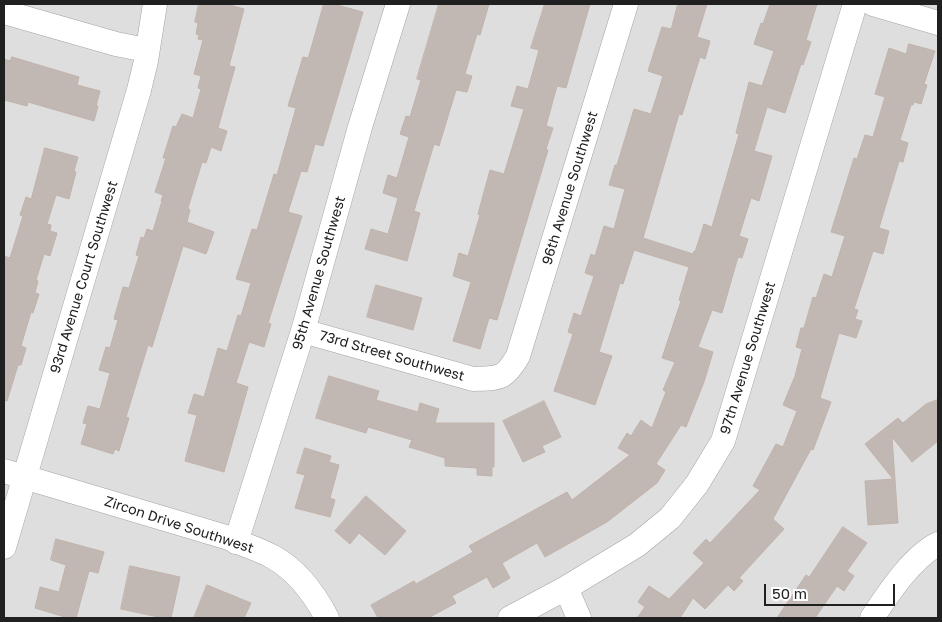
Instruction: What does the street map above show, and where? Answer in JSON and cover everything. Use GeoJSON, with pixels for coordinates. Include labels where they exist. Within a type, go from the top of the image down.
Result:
{"type":"FeatureCollection","features":[{"type":"Feature","properties":{"kind":"street","name":"93rd Avenue Court Southwest"},"geometry":{"type":"LineString","coordinates":[[4,547],[14,474],[134,109],[146,61],[146,50],[155,4]]}},
{"type":"Feature","properties":{"kind":"street","name":"95th Avenue Southwest"},"geometry":{"type":"LineString","coordinates":[[236,542],[303,331],[360,127],[398,4]]}},
{"type":"Feature","properties":{"kind":"street","name":"96th Avenue Southwest"},"geometry":{"type":"LineString","coordinates":[[510,371],[518,356],[626,4]]}},
{"type":"Feature","properties":{"kind":"street","name":"97th Avenue Southwest"},"geometry":{"type":"LineString","coordinates":[[510,618],[566,588],[637,545],[670,518],[697,484],[722,441],[855,4]]}},
{"type":"Feature","properties":{"kind":"street"},"geometry":{"type":"LineString","coordinates":[[872,4],[938,23]]}},
{"type":"Feature","properties":{"kind":"street"},"geometry":{"type":"LineString","coordinates":[[4,12],[116,44],[146,50]]}},
{"type":"Feature","properties":{"kind":"street","name":"73rd Street Southwest"},"geometry":{"type":"LineString","coordinates":[[303,331],[473,379],[495,378],[510,371]]}},
{"type":"Feature","properties":{"kind":"street","name":"Zircon Drive Southwest"},"geometry":{"type":"LineString","coordinates":[[14,474],[229,538],[273,557],[292,570],[308,586],[327,618]]}},
{"type":"Feature","properties":{"kind":"street"},"geometry":{"type":"LineString","coordinates":[[872,618],[894,585],[922,555],[938,544]]}},
{"type":"Feature","properties":{"kind":"street"},"geometry":{"type":"LineString","coordinates":[[566,588],[580,618]]}},
{"type":"Feature","properties":{"kind":"shaded area"},"geometry":{"type":"Polygon","coordinates":[[[4,4],[938,4],[938,618],[4,618],[4,4]]]}},
{"type":"Feature","properties":{"kind":"building"},"geometry":{"type":"Polygon","coordinates":[[[199,4],[226,4],[244,9],[229,66],[235,67],[218,128],[227,131],[221,151],[211,147],[206,163],[202,162],[188,208],[190,210],[187,222],[214,232],[206,254],[183,246],[152,347],[148,345],[126,417],[129,418],[119,451],[115,449],[113,454],[81,444],[87,424],[83,423],[88,406],[100,409],[110,373],[99,370],[106,347],[110,348],[118,320],[114,319],[123,287],[129,288],[139,256],[136,255],[141,237],[144,238],[147,229],[153,231],[163,195],[155,192],[166,158],[163,158],[173,126],[176,127],[182,114],[193,118],[201,89],[198,88],[201,76],[194,74],[203,40],[198,39],[199,35],[196,34],[198,23],[195,22],[199,4]]]}},
{"type":"Feature","properties":{"kind":"building"},"geometry":{"type":"Polygon","coordinates":[[[324,4],[333,4],[363,12],[323,146],[315,144],[307,172],[301,171],[288,212],[302,216],[268,323],[271,324],[264,347],[249,342],[236,383],[248,387],[224,472],[185,461],[197,415],[188,413],[194,394],[204,397],[218,348],[227,351],[238,315],[241,316],[251,283],[236,279],[252,229],[257,230],[274,174],[277,175],[296,108],[288,106],[303,57],[308,58],[324,4]]]}},
{"type":"Feature","properties":{"kind":"building"},"geometry":{"type":"Polygon","coordinates":[[[439,4],[489,4],[480,35],[477,34],[465,74],[472,76],[467,92],[456,90],[439,146],[434,144],[414,211],[420,213],[407,261],[365,249],[371,229],[388,234],[398,198],[383,193],[388,175],[397,178],[409,137],[400,134],[406,116],[410,117],[421,80],[417,79],[439,4]]]}},
{"type":"Feature","properties":{"kind":"building"},"geometry":{"type":"Polygon","coordinates":[[[545,4],[590,4],[566,88],[557,86],[546,126],[553,128],[546,149],[548,150],[497,320],[489,318],[480,349],[453,341],[471,282],[453,276],[459,253],[468,256],[490,170],[504,174],[524,109],[511,106],[517,86],[528,89],[539,50],[531,48],[545,4]]]}},
{"type":"Feature","properties":{"kind":"building"},"geometry":{"type":"Polygon","coordinates":[[[678,4],[707,4],[697,37],[710,41],[705,59],[700,57],[682,115],[679,114],[643,238],[693,254],[704,224],[712,227],[739,134],[736,133],[749,82],[762,86],[774,51],[754,44],[770,4],[817,4],[806,40],[811,42],[803,65],[801,64],[785,113],[767,107],[754,151],[772,156],[759,201],[751,198],[739,236],[748,239],[742,258],[738,257],[722,313],[712,310],[698,347],[713,352],[704,382],[686,427],[681,425],[656,464],[665,470],[657,483],[607,522],[545,557],[537,543],[502,563],[510,578],[493,588],[487,577],[452,596],[456,603],[428,618],[378,618],[371,605],[414,581],[416,584],[473,552],[469,546],[567,492],[572,500],[630,455],[618,448],[627,433],[631,436],[641,420],[652,428],[666,392],[663,390],[675,362],[662,358],[681,301],[679,300],[689,267],[634,250],[623,284],[620,283],[599,352],[612,356],[595,405],[554,391],[573,334],[568,332],[574,313],[581,316],[594,276],[585,273],[591,254],[595,256],[604,226],[614,229],[625,189],[609,185],[615,165],[617,165],[634,109],[651,114],[663,76],[648,71],[662,27],[671,29],[678,4]]]}},
{"type":"Feature","properties":{"kind":"building"},"geometry":{"type":"Polygon","coordinates":[[[909,44],[935,51],[924,84],[927,85],[921,104],[914,102],[911,105],[900,140],[908,143],[903,162],[899,161],[879,228],[889,231],[883,254],[873,251],[854,309],[858,310],[855,319],[862,321],[856,338],[839,333],[820,398],[831,402],[813,450],[811,449],[773,519],[784,529],[739,578],[743,581],[734,591],[728,585],[705,609],[693,598],[680,618],[637,618],[645,607],[638,602],[649,586],[669,599],[704,563],[693,553],[706,539],[710,543],[760,490],[753,486],[776,444],[783,447],[797,411],[783,405],[795,376],[802,349],[796,347],[801,328],[804,328],[813,297],[816,298],[824,274],[832,277],[845,236],[831,232],[854,158],[857,159],[865,135],[873,137],[885,97],[875,94],[889,48],[906,54],[909,44]]]}},
{"type":"Feature","properties":{"kind":"building"},"geometry":{"type":"Polygon","coordinates":[[[12,57],[79,77],[77,85],[100,91],[94,121],[28,102],[27,106],[4,100],[4,59],[10,61],[12,57]]]}},
{"type":"Feature","properties":{"kind":"building"},"geometry":{"type":"Polygon","coordinates":[[[45,148],[78,157],[74,171],[76,172],[69,199],[56,195],[47,224],[51,225],[50,231],[57,233],[50,256],[44,254],[36,280],[38,281],[35,293],[39,294],[33,313],[31,312],[21,346],[26,348],[21,365],[18,365],[7,401],[4,400],[4,256],[10,258],[23,216],[20,215],[26,197],[31,199],[45,148]]]}},
{"type":"Feature","properties":{"kind":"building"},"geometry":{"type":"Polygon","coordinates":[[[376,285],[422,298],[413,330],[367,317],[376,285]]]}},
{"type":"Feature","properties":{"kind":"building"},"geometry":{"type":"Polygon","coordinates":[[[329,376],[379,391],[376,400],[418,412],[420,403],[439,409],[435,423],[494,423],[494,467],[492,467],[492,476],[477,475],[477,468],[445,466],[445,458],[409,447],[412,440],[368,427],[366,433],[316,418],[329,376]]]}},
{"type":"Feature","properties":{"kind":"building"},"geometry":{"type":"Polygon","coordinates":[[[938,400],[938,441],[912,462],[892,437],[898,523],[868,525],[865,481],[893,479],[865,444],[898,418],[903,423],[926,404],[938,400]]]}},
{"type":"Feature","properties":{"kind":"building"},"geometry":{"type":"Polygon","coordinates":[[[544,401],[561,437],[542,446],[545,452],[523,462],[503,421],[544,401]]]}},
{"type":"Feature","properties":{"kind":"building"},"geometry":{"type":"Polygon","coordinates":[[[305,448],[331,456],[329,462],[339,465],[330,498],[335,500],[330,517],[295,508],[305,475],[297,473],[305,448]]]}},
{"type":"Feature","properties":{"kind":"building"},"geometry":{"type":"Polygon","coordinates":[[[366,496],[406,531],[385,555],[359,533],[350,544],[335,531],[366,496]]]}},
{"type":"Feature","properties":{"kind":"building"},"geometry":{"type":"Polygon","coordinates":[[[843,527],[867,543],[847,571],[854,576],[844,591],[837,586],[815,618],[777,618],[806,575],[809,577],[843,527]]]}},
{"type":"Feature","properties":{"kind":"building"},"geometry":{"type":"Polygon","coordinates":[[[56,539],[104,552],[98,573],[89,571],[76,618],[68,618],[35,608],[40,587],[59,592],[66,565],[51,560],[56,539]]]}},
{"type":"Feature","properties":{"kind":"building"},"geometry":{"type":"Polygon","coordinates":[[[130,566],[180,577],[171,618],[121,609],[130,566]]]}},
{"type":"Feature","properties":{"kind":"building"},"geometry":{"type":"Polygon","coordinates":[[[207,585],[251,603],[244,618],[194,618],[207,585]]]}}]}
